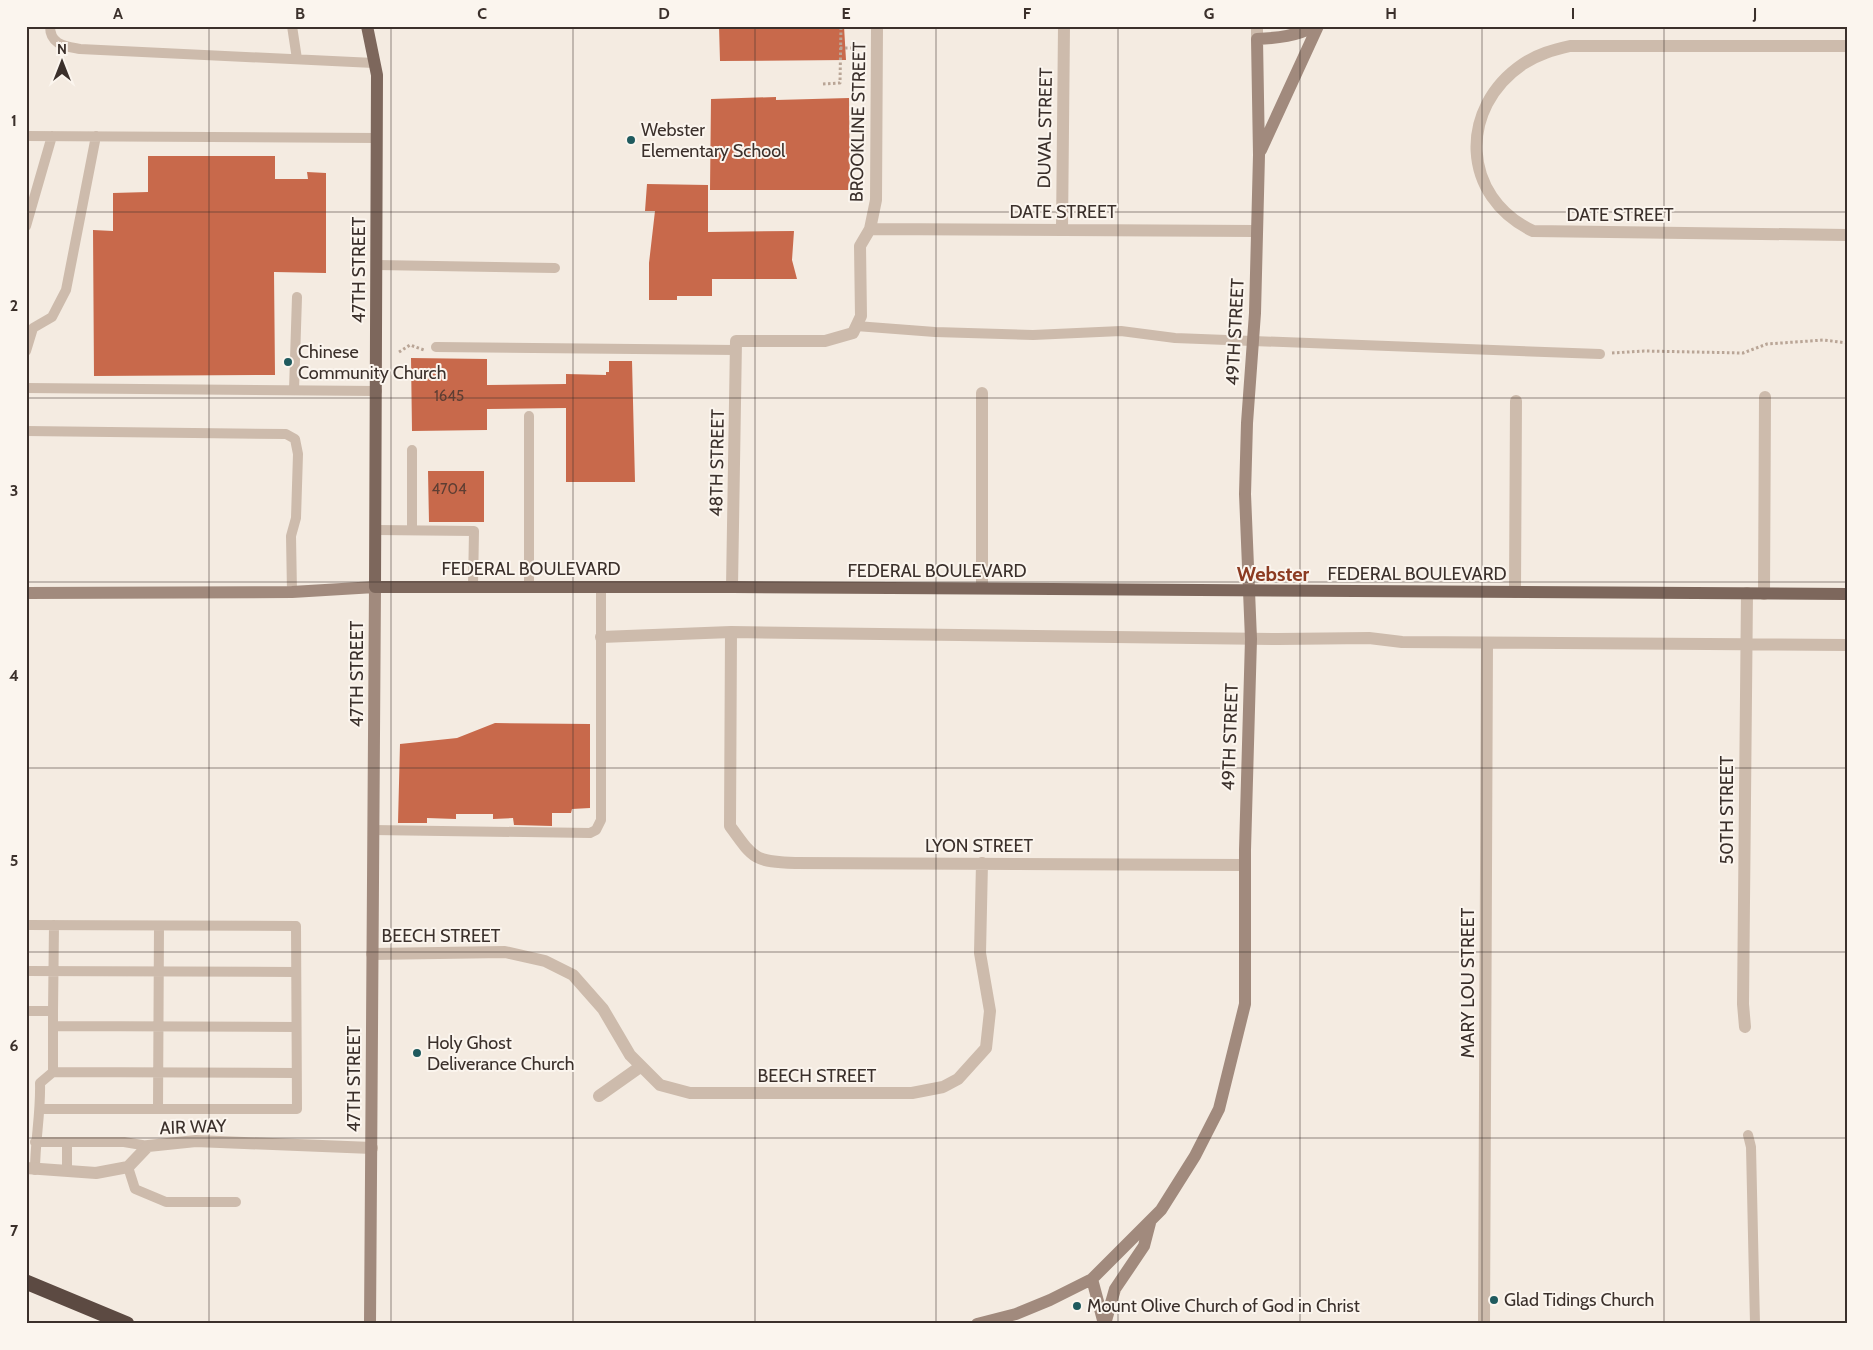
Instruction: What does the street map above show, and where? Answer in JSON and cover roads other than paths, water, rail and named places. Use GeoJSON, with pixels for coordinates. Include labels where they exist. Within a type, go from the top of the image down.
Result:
{"type":"FeatureCollection","features":[{"type":"Feature","properties":{"kind":"highway"},"geometry":{"type":"LineString","coordinates":[[26,1282],[127,1324]]}},
{"type":"Feature","properties":{"kind":"main road","name":"47TH STREET"},"geometry":{"type":"LineString","coordinates":[[367,26],[377,74],[377,530],[375,587]]}},
{"type":"Feature","properties":{"kind":"main road","name":"FEDERAL BOULEVARD"},"geometry":{"type":"LineString","coordinates":[[375,587],[982,588],[1847,594]]}},
{"type":"Feature","properties":{"kind":"street","name":"BROOKLINE STREET"},"geometry":{"type":"LineString","coordinates":[[854,330],[861,316],[860,246],[870,229],[876,200],[877,26]]}},
{"type":"Feature","properties":{"kind":"street","name":"DUVAL STREET"},"geometry":{"type":"LineString","coordinates":[[1062,230],[1064,26]]}},
{"type":"Feature","properties":{"kind":"street"},"geometry":{"type":"LineString","coordinates":[[1257,32],[1278,38],[1304,32],[1316,26]]}},
{"type":"Feature","properties":{"kind":"street"},"geometry":{"type":"LineString","coordinates":[[1259,155],[1316,26]]}},
{"type":"Feature","properties":{"kind":"street","name":"49TH STREET"},"geometry":{"type":"LineString","coordinates":[[977,1324],[1016,1314],[1050,1300],[1092,1279],[1161,1210],[1196,1156],[1219,1109],[1245,1004],[1245,865],[1251,638],[1245,494],[1246,436],[1256,312],[1256,230],[1259,155],[1257,32]]}},
{"type":"Feature","properties":{"kind":"street","name":"DATE STREET"},"geometry":{"type":"LineString","coordinates":[[1847,46],[1570,46],[1538,56],[1517,69],[1500,85],[1481,116],[1476,142],[1477,163],[1484,186],[1498,207],[1508,217],[1533,231],[1847,234]]}},
{"type":"Feature","properties":{"kind":"street","name":"DATE STREET"},"geometry":{"type":"LineString","coordinates":[[870,229],[1256,230]]}},
{"type":"Feature","properties":{"kind":"street"},"geometry":{"type":"LineString","coordinates":[[736,346],[825,341],[854,330]]}},
{"type":"Feature","properties":{"kind":"street","name":"48TH STREET"},"geometry":{"type":"LineString","coordinates":[[732,587],[736,346]]}},
{"type":"Feature","properties":{"kind":"street"},"geometry":{"type":"LineString","coordinates":[[982,393],[982,588]]}},
{"type":"Feature","properties":{"kind":"street"},"geometry":{"type":"LineString","coordinates":[[1764,594],[1765,397]]}},
{"type":"Feature","properties":{"kind":"street"},"geometry":{"type":"LineString","coordinates":[[1515,592],[1516,400]]}},
{"type":"Feature","properties":{"kind":"street","name":"FEDERAL BOULEVARD"},"geometry":{"type":"LineString","coordinates":[[26,593],[292,592],[375,587]]}},
{"type":"Feature","properties":{"kind":"street","name":"47TH STREET"},"geometry":{"type":"LineString","coordinates":[[370,1324],[375,587]]}},
{"type":"Feature","properties":{"kind":"street","name":"50TH STREET"},"geometry":{"type":"LineString","coordinates":[[1745,1027],[1743,1004],[1747,593]]}},
{"type":"Feature","properties":{"kind":"street"},"geometry":{"type":"LineString","coordinates":[[601,637],[731,632],[1369,638],[1402,642],[1487,643],[1847,645]]}},
{"type":"Feature","properties":{"kind":"street","name":"LYON STREET"},"geometry":{"type":"LineString","coordinates":[[731,632],[730,826],[747,850],[758,859],[770,862],[1245,865]]}},
{"type":"Feature","properties":{"kind":"street","name":"MARY LOU STREET"},"geometry":{"type":"LineString","coordinates":[[1484,1324],[1487,643]]}},
{"type":"Feature","properties":{"kind":"street","name":"BEECH STREET"},"geometry":{"type":"LineString","coordinates":[[372,954],[505,952],[545,961],[573,975],[603,1009],[630,1055],[640,1067],[660,1085],[690,1093],[912,1093],[944,1087],[958,1079],[986,1048],[990,1011],[980,953],[982,864]]}},
{"type":"Feature","properties":{"kind":"street"},"geometry":{"type":"LineString","coordinates":[[599,1096],[640,1067]]}},
{"type":"Feature","properties":{"kind":"street","name":"AIR WAY"},"geometry":{"type":"LineString","coordinates":[[128,1167],[148,1146],[196,1141],[372,1148]]}},
{"type":"Feature","properties":{"kind":"street"},"geometry":{"type":"LineString","coordinates":[[31,1169],[96,1173],[128,1167]]}},
{"type":"Feature","properties":{"kind":"street"},"geometry":{"type":"LineString","coordinates":[[1105,1324],[1114,1289],[1144,1246],[1151,1220]]}},
{"type":"Feature","properties":{"kind":"street"},"geometry":{"type":"LineString","coordinates":[[1092,1279],[1105,1324]]}},
{"type":"Feature","properties":{"kind":"lane"},"geometry":{"type":"LineString","coordinates":[[50,26],[50,35],[58,44],[80,49],[374,63]]}},
{"type":"Feature","properties":{"kind":"lane"},"geometry":{"type":"LineString","coordinates":[[292,26],[297,59]]}},
{"type":"Feature","properties":{"kind":"lane"},"geometry":{"type":"LineString","coordinates":[[26,136],[377,138]]}},
{"type":"Feature","properties":{"kind":"lane"},"geometry":{"type":"LineString","coordinates":[[26,226],[52,136]]}},
{"type":"Feature","properties":{"kind":"lane"},"geometry":{"type":"LineString","coordinates":[[26,351],[33,328],[52,317],[66,290],[96,136]]}},
{"type":"Feature","properties":{"kind":"lane"},"geometry":{"type":"LineString","coordinates":[[377,265],[555,268]]}},
{"type":"Feature","properties":{"kind":"lane"},"geometry":{"type":"LineString","coordinates":[[294,390],[297,297]]}},
{"type":"Feature","properties":{"kind":"lane"},"geometry":{"type":"LineString","coordinates":[[854,330],[1033,335],[1121,331],[1175,338],[1600,354]]}},
{"type":"Feature","properties":{"kind":"lane"},"geometry":{"type":"LineString","coordinates":[[436,347],[736,346]]}},
{"type":"Feature","properties":{"kind":"lane"},"geometry":{"type":"LineString","coordinates":[[26,388],[377,391]]}},
{"type":"Feature","properties":{"kind":"lane"},"geometry":{"type":"LineString","coordinates":[[529,416],[529,587]]}},
{"type":"Feature","properties":{"kind":"lane"},"geometry":{"type":"LineString","coordinates":[[26,431],[286,434],[295,439],[298,454],[297,509],[291,536],[292,592]]}},
{"type":"Feature","properties":{"kind":"lane"},"geometry":{"type":"LineString","coordinates":[[412,450],[412,530]]}},
{"type":"Feature","properties":{"kind":"lane"},"geometry":{"type":"LineString","coordinates":[[377,530],[474,531],[473,587]]}},
{"type":"Feature","properties":{"kind":"lane"},"geometry":{"type":"LineString","coordinates":[[373,830],[590,833],[596,830],[601,820],[601,587]]}},
{"type":"Feature","properties":{"kind":"lane"},"geometry":{"type":"LineString","coordinates":[[26,925],[296,926],[297,1109],[41,1109]]}},
{"type":"Feature","properties":{"kind":"lane"},"geometry":{"type":"LineString","coordinates":[[53,1072],[54,925]]}},
{"type":"Feature","properties":{"kind":"lane"},"geometry":{"type":"LineString","coordinates":[[158,1109],[159,926]]}},
{"type":"Feature","properties":{"kind":"lane"},"geometry":{"type":"LineString","coordinates":[[26,971],[296,972]]}},
{"type":"Feature","properties":{"kind":"lane"},"geometry":{"type":"LineString","coordinates":[[26,1011],[53,1011]]}},
{"type":"Feature","properties":{"kind":"lane"},"geometry":{"type":"LineString","coordinates":[[53,1026],[296,1027]]}},
{"type":"Feature","properties":{"kind":"lane"},"geometry":{"type":"LineString","coordinates":[[31,1169],[41,1109],[40,1083],[53,1072],[296,1073]]}},
{"type":"Feature","properties":{"kind":"lane"},"geometry":{"type":"LineString","coordinates":[[1748,1135],[1751,1147],[1755,1324]]}},
{"type":"Feature","properties":{"kind":"lane"},"geometry":{"type":"LineString","coordinates":[[35,1142],[124,1142],[148,1146]]}},
{"type":"Feature","properties":{"kind":"lane"},"geometry":{"type":"LineString","coordinates":[[67,1142],[68,1171]]}},
{"type":"Feature","properties":{"kind":"lane"},"geometry":{"type":"LineString","coordinates":[[128,1167],[135,1189],[166,1202],[236,1202]]}},
{"type":"Feature","properties":{"kind":"place","name":"Webster Elementary School"},"geometry":{"type":"Point","coordinates":[631,140]}},
{"type":"Feature","properties":{"kind":"place","name":"Chinese Community Church"},"geometry":{"type":"Point","coordinates":[288,362]}},
{"type":"Feature","properties":{"kind":"place","name":"Holy Ghost Deliverance Church"},"geometry":{"type":"Point","coordinates":[417,1053]}},
{"type":"Feature","properties":{"kind":"place","name":"Glad Tidings Church"},"geometry":{"type":"Point","coordinates":[1494,1300]}},
{"type":"Feature","properties":{"kind":"place","name":"Mount Olive Church of God in Christ"},"geometry":{"type":"Point","coordinates":[1077,1306]}},
{"type":"Feature","properties":{"kind":"district","name":"Webster"},"geometry":{"type":"Point","coordinates":[1273,574]}}]}
